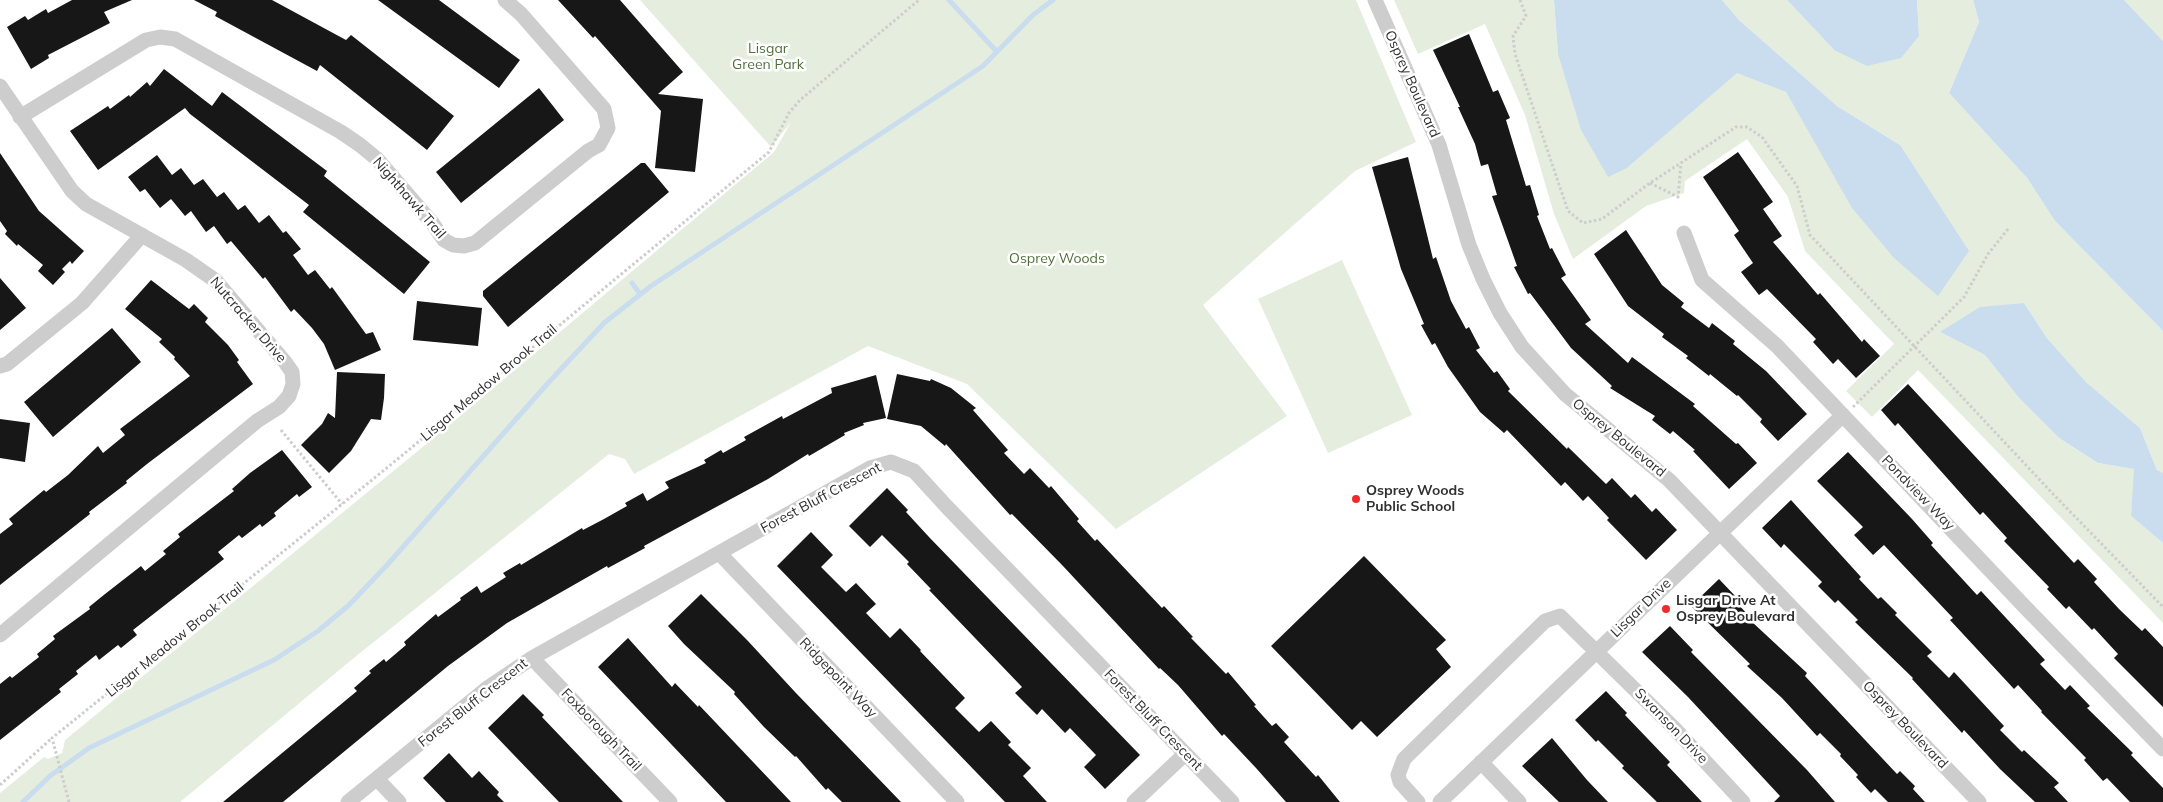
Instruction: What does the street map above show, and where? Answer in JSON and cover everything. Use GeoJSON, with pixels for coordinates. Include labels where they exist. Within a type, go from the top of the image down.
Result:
{"type":"FeatureCollection","features":[{"type":"Feature","properties":{"kind":"street","name":"Nighthawk Trail"},"geometry":{"type":"LineString","coordinates":[[20,117],[146,40],[160,37],[175,39],[341,132],[360,145],[377,159],[433,224],[444,240],[453,245],[464,246],[475,243],[588,151],[599,145],[608,128],[604,109],[521,14],[505,0]]}},
{"type":"Feature","properties":{"kind":"street","name":"Osprey Boulevard"},"geometry":{"type":"LineString","coordinates":[[1374,0],[1439,145],[1469,245],[1482,279],[1513,333],[1551,381],[1582,409],[1646,459],[1720,532],[1979,802]]}},
{"type":"Feature","properties":{"kind":"street","name":"Nutcracker Drive"},"geometry":{"type":"LineString","coordinates":[[0,86],[72,191],[86,204],[201,269],[230,296],[292,372],[293,384],[289,396],[279,407],[258,421],[0,636]]}},
{"type":"Feature","properties":{"kind":"street","name":"Pondview Way"},"geometry":{"type":"LineString","coordinates":[[1684,234],[1702,280],[1778,346],[1847,412],[2163,748]]}},
{"type":"Feature","properties":{"kind":"street"},"geometry":{"type":"LineString","coordinates":[[0,366],[7,364],[82,303],[142,235]]}},
{"type":"Feature","properties":{"kind":"street","name":"Lisgar Drive"},"geometry":{"type":"LineString","coordinates":[[1440,802],[1847,412]]}},
{"type":"Feature","properties":{"kind":"street","name":"Forest Bluff Crescent"},"geometry":{"type":"LineString","coordinates":[[348,802],[486,690],[532,658],[870,468],[891,462],[908,466],[914,471],[1232,802]]}},
{"type":"Feature","properties":{"kind":"street","name":"Ridgepoint Way"},"geometry":{"type":"LineString","coordinates":[[720,554],[957,802]]}},
{"type":"Feature","properties":{"kind":"street","name":"Swanson Drive"},"geometry":{"type":"LineString","coordinates":[[1418,802],[1400,782],[1398,775],[1404,758],[1545,621],[1560,616],[1597,651],[1743,802]]}},
{"type":"Feature","properties":{"kind":"street","name":"Foxborough Trail"},"geometry":{"type":"LineString","coordinates":[[532,658],[670,802]]}},
{"type":"Feature","properties":{"kind":"street"},"geometry":{"type":"LineString","coordinates":[[1134,802],[1185,754]]}},
{"type":"Feature","properties":{"kind":"street"},"geometry":{"type":"LineString","coordinates":[[1481,762],[1519,802]]}},
{"type":"Feature","properties":{"kind":"street"},"geometry":{"type":"LineString","coordinates":[[376,779],[399,802]]}},
{"type":"Feature","properties":{"kind":"path","name":"Lisgar Meadow Brook Trail"},"geometry":{"type":"LineString","coordinates":[[0,785],[52,738],[342,504],[769,152],[789,113],[800,100],[919,0]]}},
{"type":"Feature","properties":{"kind":"path"},"geometry":{"type":"LineString","coordinates":[[1520,0],[1526,16],[1513,36],[1515,54],[1568,211],[1583,223],[1602,220],[1650,183],[1736,127],[1747,127],[1762,137],[1797,186],[1810,235],[1913,346],[2163,607]]}},
{"type":"Feature","properties":{"kind":"path"},"geometry":{"type":"LineString","coordinates":[[1650,183],[1678,197],[1682,163]]}},
{"type":"Feature","properties":{"kind":"path"},"geometry":{"type":"LineString","coordinates":[[1847,412],[1964,297],[1988,254],[2008,229]]}},
{"type":"Feature","properties":{"kind":"path"},"geometry":{"type":"LineString","coordinates":[[281,430],[342,504]]}},
{"type":"Feature","properties":{"kind":"path"},"geometry":{"type":"LineString","coordinates":[[52,738],[68,802]]}},
{"type":"Feature","properties":{"kind":"green space"},"geometry":{"type":"Polygon","coordinates":[[[640,0],[1356,0],[1416,142],[1355,171],[1203,305],[1287,416],[1116,529],[967,384],[868,346],[634,474],[625,459],[609,454],[355,657],[180,802],[0,802],[0,793],[44,757],[48,759],[62,753],[65,740],[441,432],[774,152],[791,122],[771,147],[640,0]]]}},
{"type":"Feature","properties":{"kind":"green space"},"geometry":{"type":"Polygon","coordinates":[[[1394,0],[1554,0],[1558,54],[1627,168],[1737,72],[1786,92],[1814,138],[1900,145],[1837,106],[1739,20],[1722,0],[1787,0],[1834,50],[1919,36],[1917,0],[1973,0],[1979,22],[1949,93],[2027,178],[2055,221],[2163,331],[2163,473],[2157,470],[2140,428],[2086,382],[2047,338],[2024,303],[1940,332],[1985,355],[2019,398],[2059,438],[2098,463],[2135,469],[2131,516],[2163,543],[2163,623],[1918,370],[1872,417],[1846,391],[1894,344],[1805,251],[1788,197],[1747,139],[1685,181],[1684,193],[1646,206],[1573,259],[1554,214],[1525,115],[1485,24],[1418,54],[1394,0]]]}},
{"type":"Feature","properties":{"kind":"green space"},"geometry":{"type":"Polygon","coordinates":[[[2124,0],[2163,0],[2163,41],[2124,0]]]}},
{"type":"Feature","properties":{"kind":"green space"},"geometry":{"type":"Polygon","coordinates":[[[1342,260],[1412,415],[1328,453],[1258,299],[1342,260]]]}},
{"type":"Feature","properties":{"kind":"water"},"geometry":{"type":"Polygon","coordinates":[[[1554,0],[1722,0],[1739,20],[1837,106],[1900,145],[1969,251],[1938,296],[1894,258],[1852,208],[1786,92],[1737,73],[1627,168],[1608,177],[1581,130],[1558,54],[1554,0]]]}},
{"type":"Feature","properties":{"kind":"water"},"geometry":{"type":"Polygon","coordinates":[[[1787,0],[1917,0],[1919,36],[1901,58],[1867,66],[1834,50],[1787,0]]]}},
{"type":"Feature","properties":{"kind":"water"},"geometry":{"type":"Polygon","coordinates":[[[1973,0],[2124,0],[2163,41],[2163,331],[2055,221],[2027,178],[1949,93],[1979,22],[1973,0]]]}},
{"type":"Feature","properties":{"kind":"water"},"geometry":{"type":"Polygon","coordinates":[[[2024,303],[2047,338],[2086,382],[2140,428],[2157,470],[2163,473],[2163,543],[2131,516],[2134,469],[2098,463],[2059,438],[2019,398],[1985,355],[1940,332],[1980,307],[2024,303]]]}},
{"type":"Feature","properties":{"kind":"building"},"geometry":{"type":"Polygon","coordinates":[[[72,0],[132,0],[104,12],[110,23],[48,55],[49,58],[31,69],[7,27],[25,16],[28,20],[46,9],[48,13],[72,0]]]}},
{"type":"Feature","properties":{"kind":"building"},"geometry":{"type":"Polygon","coordinates":[[[194,0],[272,0],[346,40],[351,35],[454,116],[427,150],[320,65],[317,71],[215,16],[217,12],[194,0]]]}},
{"type":"Feature","properties":{"kind":"building"},"geometry":{"type":"Polygon","coordinates":[[[378,0],[439,0],[520,60],[499,88],[378,0]]]}},
{"type":"Feature","properties":{"kind":"building"},"geometry":{"type":"Polygon","coordinates":[[[558,0],[620,0],[683,72],[658,94],[703,99],[695,172],[655,168],[661,111],[595,36],[593,38],[558,0]]]}},
{"type":"Feature","properties":{"kind":"building"},"geometry":{"type":"Polygon","coordinates":[[[1469,34],[1493,92],[1498,90],[1510,118],[1506,120],[1526,186],[1530,185],[1539,215],[1537,216],[1550,249],[1552,248],[1566,275],[1561,278],[1591,320],[1585,324],[1628,363],[1632,357],[1695,404],[1693,406],[1736,444],[1738,443],[1757,463],[1729,489],[1693,451],[1695,450],[1673,431],[1670,434],[1652,420],[1655,416],[1610,388],[1612,386],[1571,348],[1530,293],[1528,294],[1514,267],[1517,266],[1492,196],[1497,195],[1488,164],[1481,166],[1475,144],[1458,107],[1460,107],[1433,50],[1469,34]]]}},
{"type":"Feature","properties":{"kind":"building"},"geometry":{"type":"Polygon","coordinates":[[[164,69],[212,106],[222,92],[327,171],[324,176],[430,262],[404,294],[303,212],[309,205],[190,114],[185,108],[98,170],[70,131],[108,106],[110,109],[129,95],[130,97],[147,82],[150,86],[164,69]]]}},
{"type":"Feature","properties":{"kind":"building"},"geometry":{"type":"Polygon","coordinates":[[[539,88],[564,120],[461,203],[436,172],[539,88]]]}},
{"type":"Feature","properties":{"kind":"building"},"geometry":{"type":"Polygon","coordinates":[[[1738,152],[1773,202],[1763,209],[1782,236],[1773,242],[1818,295],[1820,293],[1862,342],[1864,339],[1880,356],[1856,378],[1838,359],[1833,364],[1813,342],[1816,339],[1767,289],[1759,295],[1741,272],[1753,263],[1734,235],[1739,231],[1703,177],[1738,152]]]}},
{"type":"Feature","properties":{"kind":"building"},"geometry":{"type":"Polygon","coordinates":[[[0,153],[39,211],[84,251],[72,264],[70,261],[62,269],[65,272],[53,285],[38,271],[43,265],[18,244],[17,246],[5,234],[7,231],[0,221],[0,153]]]}},
{"type":"Feature","properties":{"kind":"building"},"geometry":{"type":"Polygon","coordinates":[[[157,155],[172,175],[181,168],[194,185],[203,179],[217,197],[224,192],[238,210],[245,205],[259,223],[269,215],[283,233],[286,231],[301,249],[293,255],[308,275],[315,270],[330,289],[332,287],[366,334],[373,332],[381,350],[335,370],[324,344],[312,328],[294,309],[291,312],[265,277],[263,279],[231,241],[227,244],[214,226],[206,232],[191,211],[185,216],[171,199],[160,208],[145,189],[140,192],[128,177],[157,155]]]}},
{"type":"Feature","properties":{"kind":"building"},"geometry":{"type":"Polygon","coordinates":[[[1408,157],[1433,259],[1436,257],[1451,301],[1466,329],[1469,327],[1480,348],[1476,350],[1494,373],[1497,371],[1510,389],[1508,391],[1606,484],[1612,478],[1631,498],[1635,494],[1652,512],[1656,508],[1677,530],[1646,560],[1607,520],[1609,518],[1588,496],[1583,501],[1565,482],[1561,486],[1507,430],[1504,433],[1480,412],[1448,367],[1435,343],[1432,345],[1421,325],[1424,324],[1401,269],[1372,167],[1408,157]]]}},
{"type":"Feature","properties":{"kind":"building"},"geometry":{"type":"Polygon","coordinates":[[[641,163],[645,163],[669,192],[508,327],[483,296],[483,291],[641,163]]]}},
{"type":"Feature","properties":{"kind":"building"},"geometry":{"type":"Polygon","coordinates":[[[1626,230],[1662,285],[1684,303],[1681,307],[1709,328],[1712,323],[1735,341],[1733,344],[1766,371],[1807,414],[1778,441],[1760,422],[1762,419],[1738,395],[1686,358],[1688,356],[1662,337],[1664,334],[1628,306],[1594,254],[1626,230]]]}},
{"type":"Feature","properties":{"kind":"building"},"geometry":{"type":"Polygon","coordinates":[[[0,278],[26,308],[0,330],[0,278]]]}},
{"type":"Feature","properties":{"kind":"building"},"geometry":{"type":"Polygon","coordinates":[[[151,280],[189,309],[194,304],[208,318],[205,322],[228,345],[239,360],[237,362],[253,384],[147,464],[126,481],[127,483],[89,512],[90,514],[0,585],[0,534],[13,524],[9,519],[44,490],[46,492],[68,475],[98,446],[103,453],[125,435],[120,429],[190,376],[174,359],[175,357],[159,342],[162,339],[125,309],[151,280]]]}},
{"type":"Feature","properties":{"kind":"building"},"geometry":{"type":"Polygon","coordinates":[[[417,301],[482,308],[478,346],[413,340],[417,301]]]}},
{"type":"Feature","properties":{"kind":"building"},"geometry":{"type":"Polygon","coordinates":[[[112,328],[141,362],[53,437],[24,402],[112,328]]]}},
{"type":"Feature","properties":{"kind":"building"},"geometry":{"type":"Polygon","coordinates":[[[337,372],[385,374],[384,398],[381,420],[371,419],[351,451],[329,473],[301,445],[322,424],[328,413],[335,418],[337,372]]]}},
{"type":"Feature","properties":{"kind":"building"},"geometry":{"type":"Polygon","coordinates":[[[897,374],[930,381],[931,379],[951,388],[976,408],[973,410],[1008,450],[1004,453],[1024,474],[1030,468],[1049,488],[1051,486],[1079,519],[1077,521],[1095,541],[1097,539],[1162,608],[1164,606],[1193,637],[1191,638],[1226,674],[1228,672],[1272,726],[1276,723],[1289,737],[1284,742],[1316,777],[1318,775],[1340,802],[1286,802],[1224,734],[1222,736],[1178,685],[1159,669],[1063,566],[1012,514],[1010,515],[946,444],[945,446],[921,426],[887,419],[897,374]]]}},
{"type":"Feature","properties":{"kind":"building"},"geometry":{"type":"Polygon","coordinates":[[[876,375],[886,418],[863,423],[864,425],[844,433],[845,435],[809,456],[808,454],[768,479],[644,546],[645,548],[608,568],[607,566],[507,623],[448,666],[283,802],[223,802],[357,691],[354,688],[371,673],[369,671],[384,659],[386,662],[406,645],[404,642],[436,614],[438,617],[477,586],[481,593],[506,577],[503,573],[520,563],[521,565],[582,528],[583,530],[627,506],[625,503],[643,493],[647,501],[669,488],[665,482],[706,463],[704,460],[721,450],[723,453],[746,440],[744,437],[782,416],[783,419],[832,393],[831,388],[876,375]]]}},
{"type":"Feature","properties":{"kind":"building"},"geometry":{"type":"Polygon","coordinates":[[[1908,384],[2074,563],[2078,559],[2097,579],[2094,582],[2119,609],[2142,631],[2145,628],[2163,647],[2163,707],[2114,658],[2118,654],[2094,628],[2092,630],[2069,606],[2066,609],[2047,589],[2049,587],[2004,541],[2007,538],[1983,512],[1980,515],[1898,423],[1895,426],[1881,410],[1908,384]]]}},
{"type":"Feature","properties":{"kind":"building"},"geometry":{"type":"Polygon","coordinates":[[[0,419],[30,423],[25,462],[0,458],[0,419]]]}},
{"type":"Feature","properties":{"kind":"building"},"geometry":{"type":"Polygon","coordinates":[[[282,450],[312,487],[299,497],[297,494],[274,513],[276,516],[262,527],[260,524],[242,538],[239,535],[218,552],[224,559],[133,630],[137,635],[121,648],[118,645],[99,660],[96,655],[76,671],[78,674],[59,689],[61,692],[0,740],[0,684],[10,676],[12,678],[39,657],[37,654],[55,639],[53,636],[90,609],[89,607],[105,594],[141,566],[145,571],[166,554],[163,551],[180,537],[178,534],[234,491],[232,489],[250,473],[282,450]]]}},
{"type":"Feature","properties":{"kind":"building"},"geometry":{"type":"Polygon","coordinates":[[[1848,452],[1912,519],[1933,543],[1931,545],[1977,595],[1981,591],[2045,660],[2040,664],[2065,690],[2070,685],[2090,706],[2087,708],[2133,753],[2131,755],[2163,788],[2163,802],[2130,802],[2107,778],[2103,781],[2084,760],[2086,758],[2041,712],[2018,685],[2014,689],[1950,620],[1953,618],[1884,545],[1873,555],[1854,535],[1863,527],[1817,481],[1848,452]]]}},
{"type":"Feature","properties":{"kind":"building"},"geometry":{"type":"Polygon","coordinates":[[[887,488],[908,510],[906,512],[929,537],[1140,755],[1105,789],[1084,767],[1096,755],[1070,728],[1065,733],[1042,709],[1037,715],[1015,693],[1022,687],[929,590],[931,589],[907,564],[909,562],[882,535],[870,547],[849,526],[887,488]]]}},
{"type":"Feature","properties":{"kind":"building"},"geometry":{"type":"Polygon","coordinates":[[[1791,500],[1861,577],[1859,579],[1878,599],[1881,597],[1897,613],[1895,615],[1932,652],[1927,656],[1949,678],[1954,672],[2004,726],[2000,730],[2022,752],[2024,750],[2059,783],[2054,787],[2068,802],[2035,802],[2000,769],[1964,730],[1962,733],[1913,678],[1855,622],[1858,620],[1838,600],[1835,603],[1818,586],[1822,582],[1784,544],[1781,548],[1762,528],[1791,500]]]}},
{"type":"Feature","properties":{"kind":"building"},"geometry":{"type":"Polygon","coordinates":[[[811,532],[833,555],[821,567],[846,592],[856,583],[876,604],[866,613],[890,638],[900,628],[965,698],[955,708],[979,732],[991,721],[1011,742],[1008,745],[1031,768],[1023,776],[1047,802],[1005,802],[777,566],[811,532]]]}},
{"type":"Feature","properties":{"kind":"building"},"geometry":{"type":"Polygon","coordinates":[[[1364,556],[1446,640],[1436,649],[1451,667],[1377,737],[1361,721],[1352,730],[1271,646],[1364,556]]]}},
{"type":"Feature","properties":{"kind":"building"},"geometry":{"type":"Polygon","coordinates":[[[1719,579],[1738,599],[1735,601],[1752,619],[1751,621],[1807,673],[1805,676],[1897,774],[1900,771],[1915,786],[1913,789],[1925,802],[1888,802],[1875,789],[1871,793],[1856,777],[1858,775],[1840,756],[1841,754],[1820,733],[1817,736],[1782,698],[1747,666],[1750,664],[1691,606],[1719,579]]]}},
{"type":"Feature","properties":{"kind":"building"},"geometry":{"type":"Polygon","coordinates":[[[701,594],[901,802],[842,802],[828,788],[826,790],[796,756],[764,727],[734,694],[735,692],[684,644],[668,626],[701,594]]]}},
{"type":"Feature","properties":{"kind":"building"},"geometry":{"type":"Polygon","coordinates":[[[1670,626],[1693,650],[1691,652],[1807,770],[1835,802],[1774,802],[1780,796],[1688,697],[1642,652],[1670,626]]]}},
{"type":"Feature","properties":{"kind":"building"},"geometry":{"type":"Polygon","coordinates":[[[628,638],[672,687],[675,683],[698,707],[699,705],[791,802],[726,802],[598,667],[628,638]]]}},
{"type":"Feature","properties":{"kind":"building"},"geometry":{"type":"Polygon","coordinates":[[[1606,691],[1627,713],[1625,715],[1670,762],[1667,765],[1702,802],[1657,802],[1622,768],[1624,766],[1598,740],[1596,742],[1575,720],[1606,691]]]}},
{"type":"Feature","properties":{"kind":"building"},"geometry":{"type":"Polygon","coordinates":[[[523,694],[544,715],[542,717],[623,802],[559,802],[488,728],[523,694]]]}},
{"type":"Feature","properties":{"kind":"building"},"geometry":{"type":"Polygon","coordinates":[[[1552,738],[1608,802],[1559,802],[1522,766],[1552,738]]]}},
{"type":"Feature","properties":{"kind":"building"},"geometry":{"type":"Polygon","coordinates":[[[449,753],[472,778],[479,771],[499,792],[497,795],[504,802],[446,802],[423,778],[449,753]]]}},
{"type":"Feature","properties":{"kind":"waterway"},"geometry":{"type":"LineString","coordinates":[[949,0],[997,52]]}},
{"type":"Feature","properties":{"kind":"waterway"},"geometry":{"type":"LineString","coordinates":[[23,802],[50,776],[89,748],[274,660],[318,631],[349,605],[387,565],[548,383],[604,323],[651,286],[983,66],[1033,15],[1053,0]]}},
{"type":"Feature","properties":{"kind":"waterway"},"geometry":{"type":"LineString","coordinates":[[632,283],[640,294]]}},
{"type":"Feature","properties":{"kind":"place","name":"Osprey Woods Public School"},"geometry":{"type":"Point","coordinates":[1356,499]}},
{"type":"Feature","properties":{"kind":"place","name":"Lisgar Drive At Osprey Boulevard"},"geometry":{"type":"Point","coordinates":[1666,609]}},
{"type":"Feature","properties":{"kind":"park label","name":"Lisgar Green Park"},"geometry":{"type":"Point","coordinates":[768,58]}},
{"type":"Feature","properties":{"kind":"park label","name":"Osprey Woods"},"geometry":{"type":"Point","coordinates":[1057,259]}}]}
